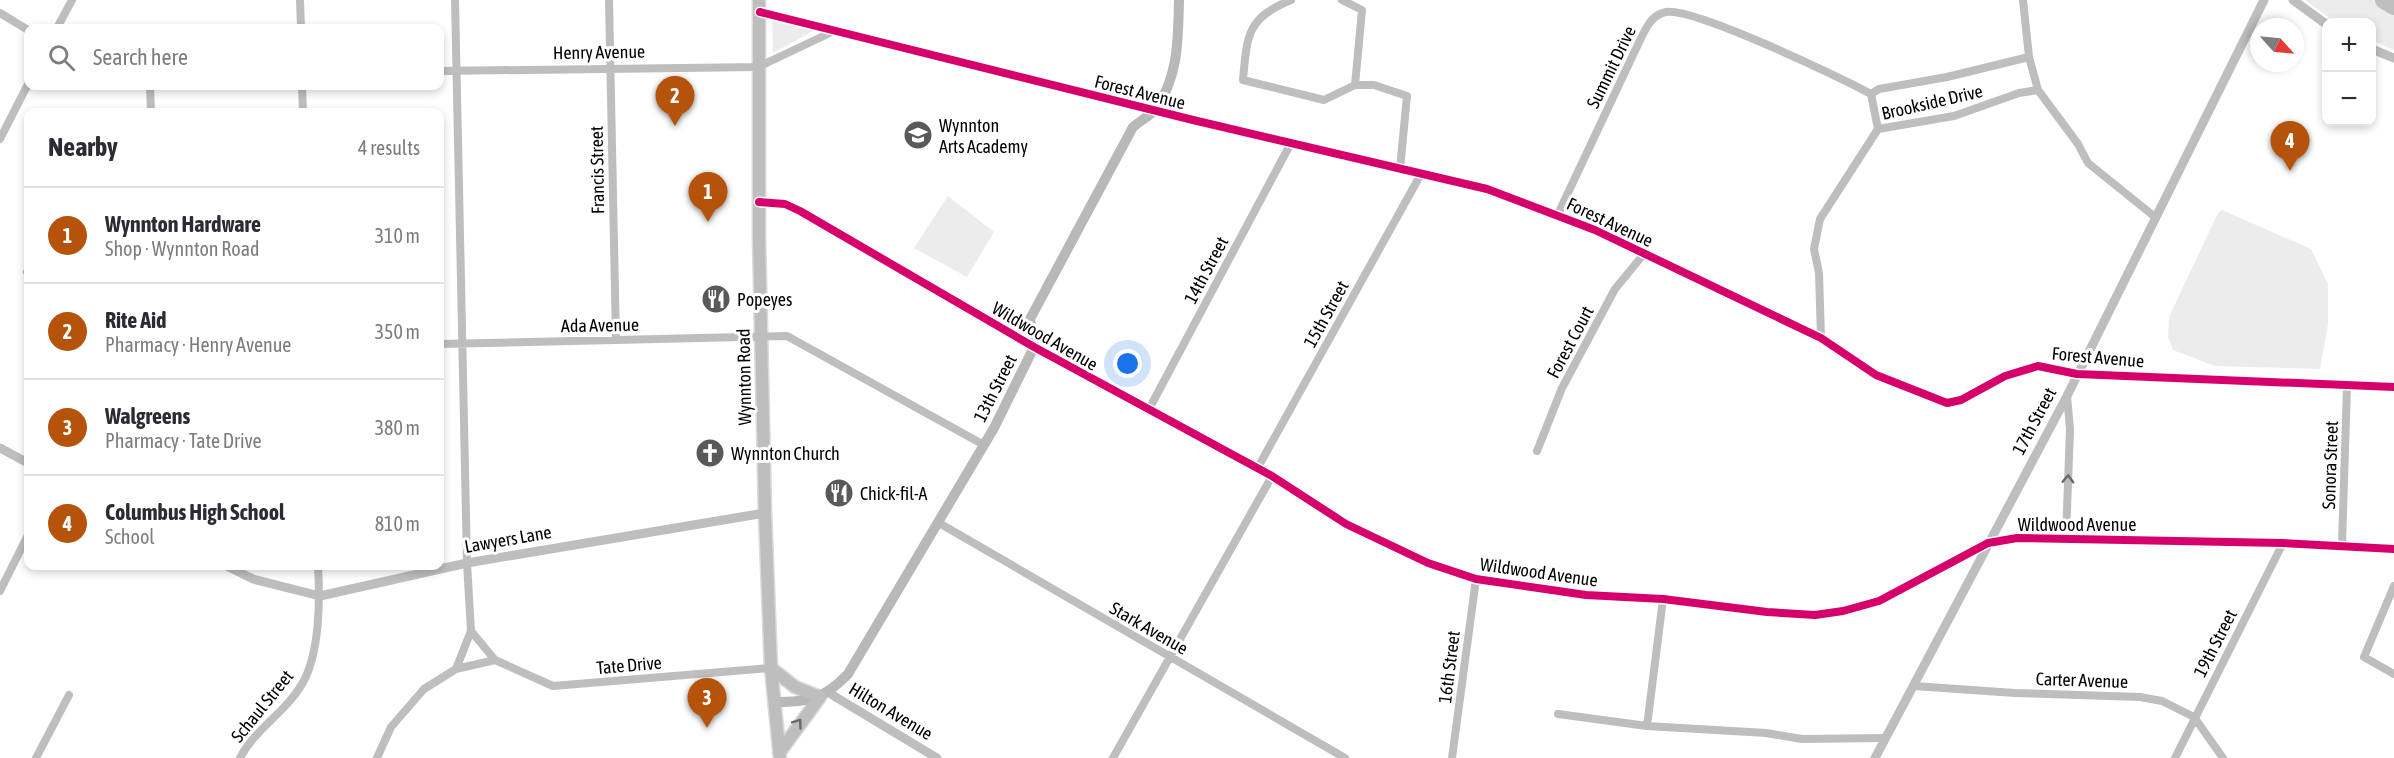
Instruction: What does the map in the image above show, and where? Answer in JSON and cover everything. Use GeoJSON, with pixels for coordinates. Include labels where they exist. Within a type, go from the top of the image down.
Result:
{"type":"FeatureCollection","features":[{"type":"Feature","properties":{"kind":"main road","name":"13th Street"},"geometry":{"type":"LineString","coordinates":[[824,695],[848,674],[984,445],[1034,347],[1030,319],[1133,127],[1155,111],[1170,84],[1178,45],[1179,0]]}},
{"type":"Feature","properties":{"kind":"main road","name":"Wynnton Road"},"geometry":{"type":"LineString","coordinates":[[759,6],[759,202],[765,513],[771,668],[780,755]]}},
{"type":"Feature","properties":{"kind":"main road"},"geometry":{"type":"LineString","coordinates":[[771,668],[795,687],[824,695]]}},
{"type":"Feature","properties":{"kind":"main road"},"geometry":{"type":"LineString","coordinates":[[774,702],[804,701],[824,695]]}},
{"type":"Feature","properties":{"kind":"main road"},"geometry":{"type":"LineString","coordinates":[[780,755],[824,695]]}},
{"type":"Feature","properties":{"kind":"street"},"geometry":{"type":"LineString","coordinates":[[59,24],[72,0]]}},
{"type":"Feature","properties":{"kind":"street"},"geometry":{"type":"LineString","coordinates":[[300,0],[301,24]]}},
{"type":"Feature","properties":{"kind":"street"},"geometry":{"type":"LineString","coordinates":[[455,0],[464,343],[466,562],[471,631],[456,669]]}},
{"type":"Feature","properties":{"kind":"street","name":"Francis Street"},"geometry":{"type":"LineString","coordinates":[[609,0],[616,340]]}},
{"type":"Feature","properties":{"kind":"street"},"geometry":{"type":"LineString","coordinates":[[1292,0],[1266,10],[1255,24],[1246,48],[1243,80],[1324,100],[1355,85],[1374,86],[1407,96],[1400,169]]}},
{"type":"Feature","properties":{"kind":"street"},"geometry":{"type":"LineString","coordinates":[[1342,0],[1362,10],[1355,85]]}},
{"type":"Feature","properties":{"kind":"street"},"geometry":{"type":"LineString","coordinates":[[2023,0],[2029,57],[2038,90],[2078,144],[2088,163],[2155,217]]}},
{"type":"Feature","properties":{"kind":"street","name":"17th Street"},"geometry":{"type":"LineString","coordinates":[[1875,758],[2067,396],[2264,0]]}},
{"type":"Feature","properties":{"kind":"street"},"geometry":{"type":"LineString","coordinates":[[2293,0],[2322,21]]}},
{"type":"Feature","properties":{"kind":"street","name":"Forest Avenue"},"geometry":{"type":"LineString","coordinates":[[759,6],[833,31],[1155,111],[1487,189],[1558,214],[1821,338],[1876,375],[1947,403],[1961,400],[2005,376],[2038,366],[2077,374],[2394,387]]}},
{"type":"Feature","properties":{"kind":"street","name":"Summit Drive"},"geometry":{"type":"LineString","coordinates":[[1558,214],[1641,38],[1651,20],[1663,12],[1678,11],[1719,24],[1871,94]]}},
{"type":"Feature","properties":{"kind":"street"},"geometry":{"type":"LineString","coordinates":[[0,13],[24,28]]}},
{"type":"Feature","properties":{"kind":"street"},"geometry":{"type":"LineString","coordinates":[[758,66],[833,31]]}},
{"type":"Feature","properties":{"kind":"street"},"geometry":{"type":"LineString","coordinates":[[2376,51],[2394,58]]}},
{"type":"Feature","properties":{"kind":"street","name":"Brookside Drive"},"geometry":{"type":"LineString","coordinates":[[1871,94],[1879,89],[1947,77],[2029,57]]}},
{"type":"Feature","properties":{"kind":"street","name":"Henry Avenue"},"geometry":{"type":"LineString","coordinates":[[444,70],[758,66]]}},
{"type":"Feature","properties":{"kind":"street"},"geometry":{"type":"LineString","coordinates":[[0,139],[25,90]]}},
{"type":"Feature","properties":{"kind":"street"},"geometry":{"type":"LineString","coordinates":[[150,90],[151,108]]}},
{"type":"Feature","properties":{"kind":"street"},"geometry":{"type":"LineString","coordinates":[[302,90],[303,108]]}},
{"type":"Feature","properties":{"kind":"street","name":"Brookside Drive"},"geometry":{"type":"LineString","coordinates":[[1821,338],[1819,273],[1814,249],[1820,219],[1878,129],[1954,116],[2019,93],[2038,90]]}},
{"type":"Feature","properties":{"kind":"street"},"geometry":{"type":"LineString","coordinates":[[1871,94],[1878,129]]}},
{"type":"Feature","properties":{"kind":"street","name":"14th Street"},"geometry":{"type":"LineString","coordinates":[[1148,411],[1290,143]]}},
{"type":"Feature","properties":{"kind":"street","name":"15th Street"},"geometry":{"type":"LineString","coordinates":[[1257,469],[1421,174]]}},
{"type":"Feature","properties":{"kind":"street","name":"Wildwood Avenue"},"geometry":{"type":"LineString","coordinates":[[759,202],[785,204],[800,211],[1034,347],[1148,411],[1272,476],[1358,529],[1428,563],[1476,579],[1586,595],[1664,599],[1767,612],[1815,615],[1843,611],[1879,601],[1988,543],[2017,538],[2066,537],[2283,543],[2394,549]]}},
{"type":"Feature","properties":{"kind":"street","name":"Forest Court"},"geometry":{"type":"LineString","coordinates":[[1537,451],[1562,388],[1610,298],[1643,255]]}},
{"type":"Feature","properties":{"kind":"street"},"geometry":{"type":"LineString","coordinates":[[762,337],[787,336],[802,342],[984,445]]}},
{"type":"Feature","properties":{"kind":"street","name":"Ada Avenue"},"geometry":{"type":"LineString","coordinates":[[444,344],[762,337]]}},
{"type":"Feature","properties":{"kind":"street","name":"Sonora Street"},"geometry":{"type":"LineString","coordinates":[[2342,545],[2347,386]]}},
{"type":"Feature","properties":{"kind":"street"},"geometry":{"type":"LineString","coordinates":[[2066,537],[2070,429],[2067,396]]}},
{"type":"Feature","properties":{"kind":"street"},"geometry":{"type":"LineString","coordinates":[[1,451],[24,461]]}},
{"type":"Feature","properties":{"kind":"street"},"geometry":{"type":"LineString","coordinates":[[1113,758],[1272,476]]}},
{"type":"Feature","properties":{"kind":"street","name":"Lawyers Lane"},"geometry":{"type":"LineString","coordinates":[[444,567],[765,513]]}},
{"type":"Feature","properties":{"kind":"street","name":"Stark Avenue"},"geometry":{"type":"LineString","coordinates":[[939,523],[1345,758]]}},
{"type":"Feature","properties":{"kind":"street"},"geometry":{"type":"LineString","coordinates":[[0,591],[24,543]]}},
{"type":"Feature","properties":{"kind":"street","name":"19th Street"},"geometry":{"type":"LineString","coordinates":[[2175,758],[2283,543]]}},
{"type":"Feature","properties":{"kind":"street","name":"Lawyers Lane"},"geometry":{"type":"LineString","coordinates":[[235,570],[253,579],[320,596],[432,570]]}},
{"type":"Feature","properties":{"kind":"street","name":"Schaul Street"},"geometry":{"type":"LineString","coordinates":[[240,758],[249,742],[303,683],[317,637],[320,596],[318,570]]}},
{"type":"Feature","properties":{"kind":"street","name":"16th Street"},"geometry":{"type":"LineString","coordinates":[[1452,758],[1476,579]]}},
{"type":"Feature","properties":{"kind":"street"},"geometry":{"type":"LineString","coordinates":[[2394,586],[2364,657],[2394,674]]}},
{"type":"Feature","properties":{"kind":"street"},"geometry":{"type":"LineString","coordinates":[[1647,726],[1664,599]]}},
{"type":"Feature","properties":{"kind":"street","name":"Tate Drive"},"geometry":{"type":"LineString","coordinates":[[471,631],[495,660],[553,686],[771,668]]}},
{"type":"Feature","properties":{"kind":"street"},"geometry":{"type":"LineString","coordinates":[[377,758],[391,727],[424,689],[456,669],[495,660]]}},
{"type":"Feature","properties":{"kind":"street","name":"Carter Avenue"},"geometry":{"type":"LineString","coordinates":[[1914,686],[2026,694],[2140,697],[2163,701],[2194,717],[2223,758]]}},
{"type":"Feature","properties":{"kind":"street"},"geometry":{"type":"LineString","coordinates":[[36,758],[69,695]]}},
{"type":"Feature","properties":{"kind":"street","name":"Hilton Avenue"},"geometry":{"type":"LineString","coordinates":[[824,695],[937,758]]}},
{"type":"Feature","properties":{"kind":"street"},"geometry":{"type":"LineString","coordinates":[[1558,714],[1647,726],[1766,734],[1802,739],[1885,738]]}},
{"type":"Feature","properties":{"kind":"shaded area"},"geometry":{"type":"Polygon","coordinates":[[[2305,0],[2394,0],[2394,50],[2376,42],[2376,18],[2330,18],[2305,0]]]}},
{"type":"Feature","properties":{"kind":"shaded area"},"geometry":{"type":"Polygon","coordinates":[[[772,18],[812,29],[813,31],[773,53],[772,18]]]}},
{"type":"Feature","properties":{"kind":"shaded area"},"geometry":{"type":"Polygon","coordinates":[[[948,196],[994,232],[967,277],[914,248],[948,196]]]}},
{"type":"Feature","properties":{"kind":"shaded area"},"geometry":{"type":"Polygon","coordinates":[[[2222,210],[2311,249],[2328,284],[2328,324],[2320,369],[2215,366],[2173,350],[2168,337],[2169,317],[2218,213],[2222,210]]]}},
{"type":"Feature","properties":{"kind":"waterway"},"geometry":{"type":"LineString","coordinates":[[2384,0],[2394,6]]}},
{"type":"Feature","properties":{"kind":"cycle path"},"geometry":{"type":"LineString","coordinates":[[760,12],[1193,120],[1487,189],[1595,230],[1821,338],[1876,375],[1947,403],[1961,400],[2005,376],[2038,366],[2077,374],[2394,387]]}},
{"type":"Feature","properties":{"kind":"cycle path"},"geometry":{"type":"LineString","coordinates":[[759,202],[785,204],[800,211],[1034,347],[1272,476],[1346,524],[1428,563],[1476,579],[1586,595],[1663,599],[1767,612],[1815,615],[1843,611],[1879,601],[1988,543],[2017,538],[2283,543],[2394,549]]}},
{"type":"Feature","properties":{"kind":"place","name":"Rite Aid"},"geometry":{"type":"Point","coordinates":[675,126]}},
{"type":"Feature","properties":{"kind":"place","name":"Wynnton Arts Academy"},"geometry":{"type":"Point","coordinates":[918,135]}},
{"type":"Feature","properties":{"kind":"place","name":"Columbus High School"},"geometry":{"type":"Point","coordinates":[2290,171]}},
{"type":"Feature","properties":{"kind":"place","name":"Wynnton Hardware"},"geometry":{"type":"Point","coordinates":[708,222]}},
{"type":"Feature","properties":{"kind":"place","name":"Popeyes"},"geometry":{"type":"Point","coordinates":[716,299]}},
{"type":"Feature","properties":{"kind":"place","name":"Wynnton Church"},"geometry":{"type":"Point","coordinates":[710,453]}},
{"type":"Feature","properties":{"kind":"place","name":"Chick-fil-A"},"geometry":{"type":"Point","coordinates":[839,493]}},
{"type":"Feature","properties":{"kind":"place","name":"Walgreens"},"geometry":{"type":"Point","coordinates":[707,728]}}]}
